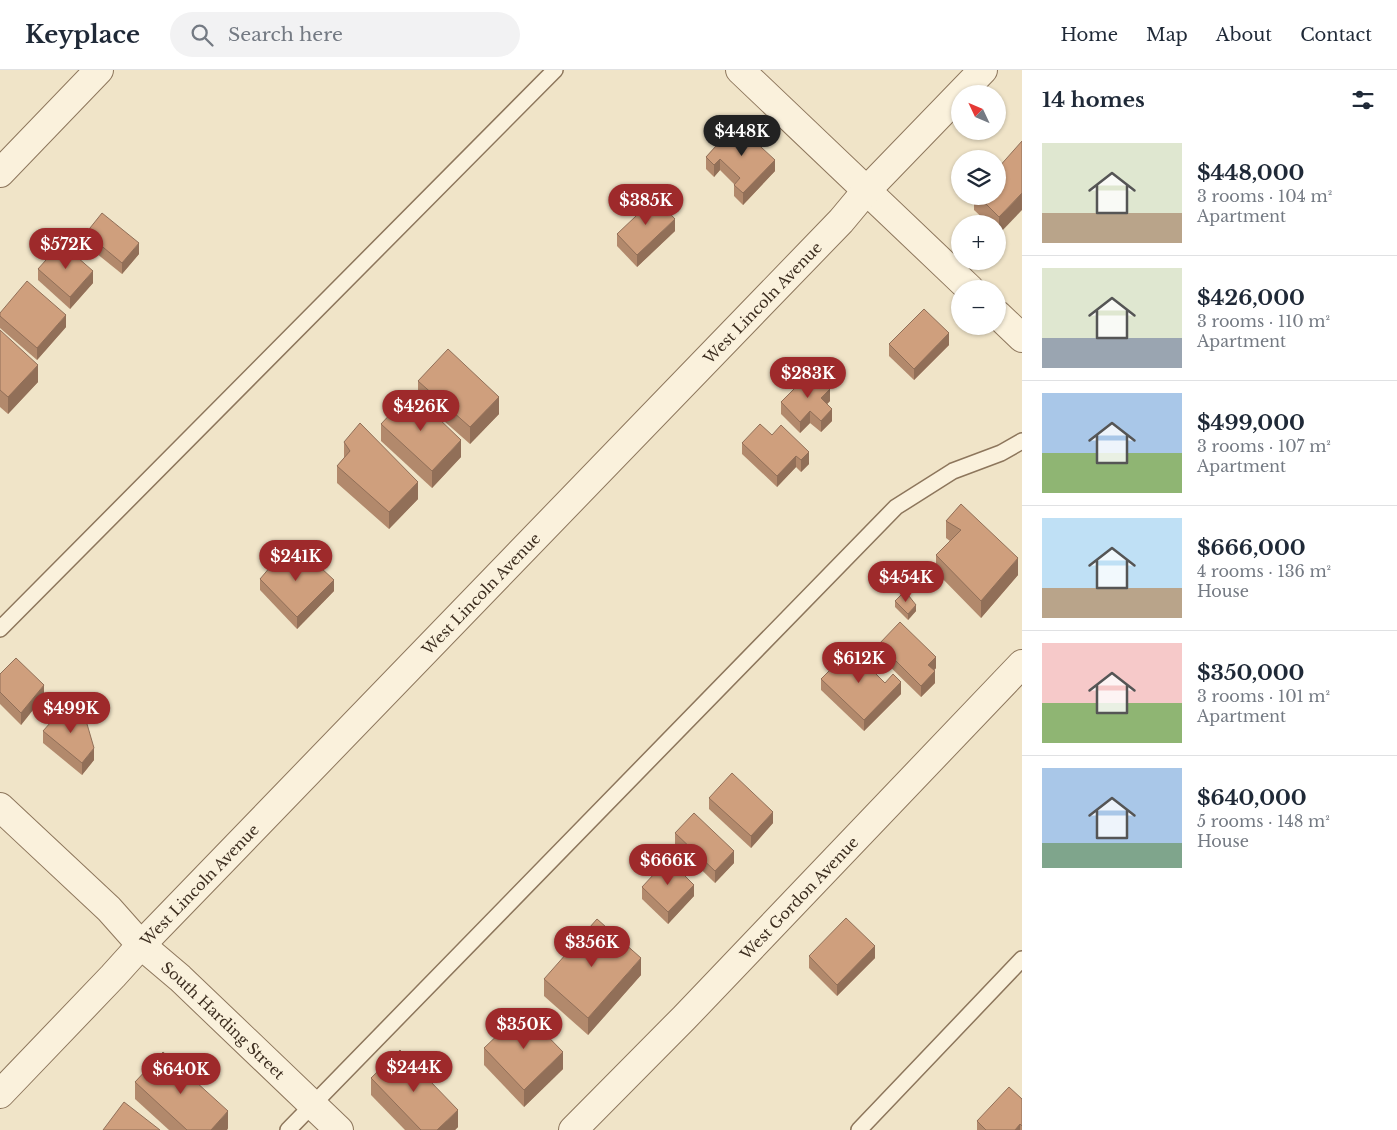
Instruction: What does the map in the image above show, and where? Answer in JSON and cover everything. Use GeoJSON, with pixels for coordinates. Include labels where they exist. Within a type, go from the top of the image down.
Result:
{"type":"FeatureCollection","features":[{"type":"Feature","properties":{"kind":"street"},"geometry":{"type":"LineString","coordinates":[[0,173],[99,70]]}},
{"type":"Feature","properties":{"kind":"street"},"geometry":{"type":"LineString","coordinates":[[740,70],[960,280]]}},
{"type":"Feature","properties":{"kind":"street","name":"West Lincoln Avenue"},"geometry":{"type":"LineString","coordinates":[[0,1094],[983,70]]}},
{"type":"Feature","properties":{"kind":"street"},"geometry":{"type":"LineString","coordinates":[[1006,323],[1022,338]]}},
{"type":"Feature","properties":{"kind":"street","name":"West Gordon Avenue"},"geometry":{"type":"LineString","coordinates":[[573,1130],[691,1010],[1022,664]]}},
{"type":"Feature","properties":{"kind":"street","name":"South Harding Street"},"geometry":{"type":"LineString","coordinates":[[0,807],[109,909],[141,945],[180,978],[339,1130]]}},
{"type":"Feature","properties":{"kind":"lane"},"geometry":{"type":"LineString","coordinates":[[0,629],[555,70]]}},
{"type":"Feature","properties":{"kind":"lane"},"geometry":{"type":"LineString","coordinates":[[288,1130],[896,507],[953,471],[1001,453],[1022,441]]}},
{"type":"Feature","properties":{"kind":"lane"},"geometry":{"type":"LineString","coordinates":[[860,1130],[1022,959]]}},
{"type":"Feature","properties":{"kind":"building"},"geometry":{"type":"Polygon","coordinates":[[[736,124],[775,160],[743,193],[734,185],[740,178],[720,159],[714,165],[706,157],[736,124]]]}},
{"type":"Feature","properties":{"kind":"building"},"geometry":{"type":"Polygon","coordinates":[[[1022,141],[1022,193],[1001,215],[997,215],[987,205],[1006,205],[1006,159],[1022,141]]]}},
{"type":"Feature","properties":{"kind":"building"},"geometry":{"type":"Polygon","coordinates":[[[655,198],[675,219],[637,255],[617,234],[655,198]]]}},
{"type":"Feature","properties":{"kind":"building"},"geometry":{"type":"Polygon","coordinates":[[[102,213],[139,243],[122,263],[86,233],[102,213]]]}},
{"type":"Feature","properties":{"kind":"building"},"geometry":{"type":"Polygon","coordinates":[[[61,243],[93,271],[70,297],[38,269],[61,243]]]}},
{"type":"Feature","properties":{"kind":"building"},"geometry":{"type":"Polygon","coordinates":[[[27,281],[66,315],[37,348],[0,316],[0,313],[27,281]]]}},
{"type":"Feature","properties":{"kind":"building"},"geometry":{"type":"Polygon","coordinates":[[[924,309],[949,333],[914,369],[889,344],[924,309]]]}},
{"type":"Feature","properties":{"kind":"building"},"geometry":{"type":"Polygon","coordinates":[[[0,330],[38,365],[8,397],[0,390],[0,330]]]}},
{"type":"Feature","properties":{"kind":"building"},"geometry":{"type":"Polygon","coordinates":[[[448,349],[499,397],[470,427],[418,381],[448,349]]]}},
{"type":"Feature","properties":{"kind":"building"},"geometry":{"type":"Polygon","coordinates":[[[812,371],[830,389],[821,398],[832,409],[821,421],[810,411],[800,422],[781,402],[812,371]]]}},
{"type":"Feature","properties":{"kind":"building"},"geometry":{"type":"Polygon","coordinates":[[[411,392],[461,440],[432,471],[381,424],[411,392]]]}},
{"type":"Feature","properties":{"kind":"building"},"geometry":{"type":"Polygon","coordinates":[[[360,423],[418,482],[389,512],[337,466],[350,451],[344,442],[360,423]]]}},
{"type":"Feature","properties":{"kind":"building"},"geometry":{"type":"Polygon","coordinates":[[[760,424],[772,435],[781,425],[809,452],[801,460],[796,456],[777,476],[742,443],[760,424]]]}},
{"type":"Feature","properties":{"kind":"building"},"geometry":{"type":"Polygon","coordinates":[[[961,504],[1018,558],[981,601],[936,555],[961,530],[946,521],[961,504]]]}},
{"type":"Feature","properties":{"kind":"building"},"geometry":{"type":"Polygon","coordinates":[[[282,553],[294,566],[307,555],[334,580],[297,617],[260,579],[282,553]]]}},
{"type":"Feature","properties":{"kind":"building"},"geometry":{"type":"Polygon","coordinates":[[[905,591],[916,605],[908,614],[895,601],[905,591]]]}},
{"type":"Feature","properties":{"kind":"building"},"geometry":{"type":"Polygon","coordinates":[[[900,622],[936,657],[928,665],[935,671],[921,686],[879,644],[900,622]]]}},
{"type":"Feature","properties":{"kind":"building"},"geometry":{"type":"Polygon","coordinates":[[[851,649],[885,683],[893,674],[901,682],[864,720],[821,679],[851,649]]]}},
{"type":"Feature","properties":{"kind":"building"},"geometry":{"type":"Polygon","coordinates":[[[16,658],[44,685],[21,713],[0,692],[0,674],[16,658]]]}},
{"type":"Feature","properties":{"kind":"building"},"geometry":{"type":"Polygon","coordinates":[[[66,705],[87,724],[94,748],[82,763],[43,731],[66,705]]]}},
{"type":"Feature","properties":{"kind":"building"},"geometry":{"type":"Polygon","coordinates":[[[732,773],[773,812],[751,836],[709,798],[732,773]]]}},
{"type":"Feature","properties":{"kind":"building"},"geometry":{"type":"Polygon","coordinates":[[[694,813],[734,851],[715,871],[675,833],[694,813]]]}},
{"type":"Feature","properties":{"kind":"building"},"geometry":{"type":"Polygon","coordinates":[[[668,859],[694,885],[668,912],[642,887],[668,859]]]}},
{"type":"Feature","properties":{"kind":"building"},"geometry":{"type":"Polygon","coordinates":[[[846,918],[875,946],[837,985],[809,956],[846,918]]]}},
{"type":"Feature","properties":{"kind":"building"},"geometry":{"type":"Polygon","coordinates":[[[597,919],[641,958],[588,1018],[544,979],[597,919]]]}},
{"type":"Feature","properties":{"kind":"building"},"geometry":{"type":"Polygon","coordinates":[[[523,1011],[563,1052],[524,1090],[484,1048],[523,1011]]]}},
{"type":"Feature","properties":{"kind":"building"},"geometry":{"type":"Polygon","coordinates":[[[400,1050],[458,1110],[437,1130],[421,1130],[371,1078],[400,1050]]]}},
{"type":"Feature","properties":{"kind":"building"},"geometry":{"type":"Polygon","coordinates":[[[163,1052],[228,1111],[211,1130],[187,1130],[135,1082],[163,1052]]]}},
{"type":"Feature","properties":{"kind":"building"},"geometry":{"type":"Polygon","coordinates":[[[1009,1087],[1022,1099],[1022,1126],[1020,1124],[1015,1130],[986,1130],[977,1121],[1009,1087]]]}},
{"type":"Feature","properties":{"kind":"building"},"geometry":{"type":"Polygon","coordinates":[[[124,1102],[160,1130],[103,1130],[124,1102]]]}}]}
